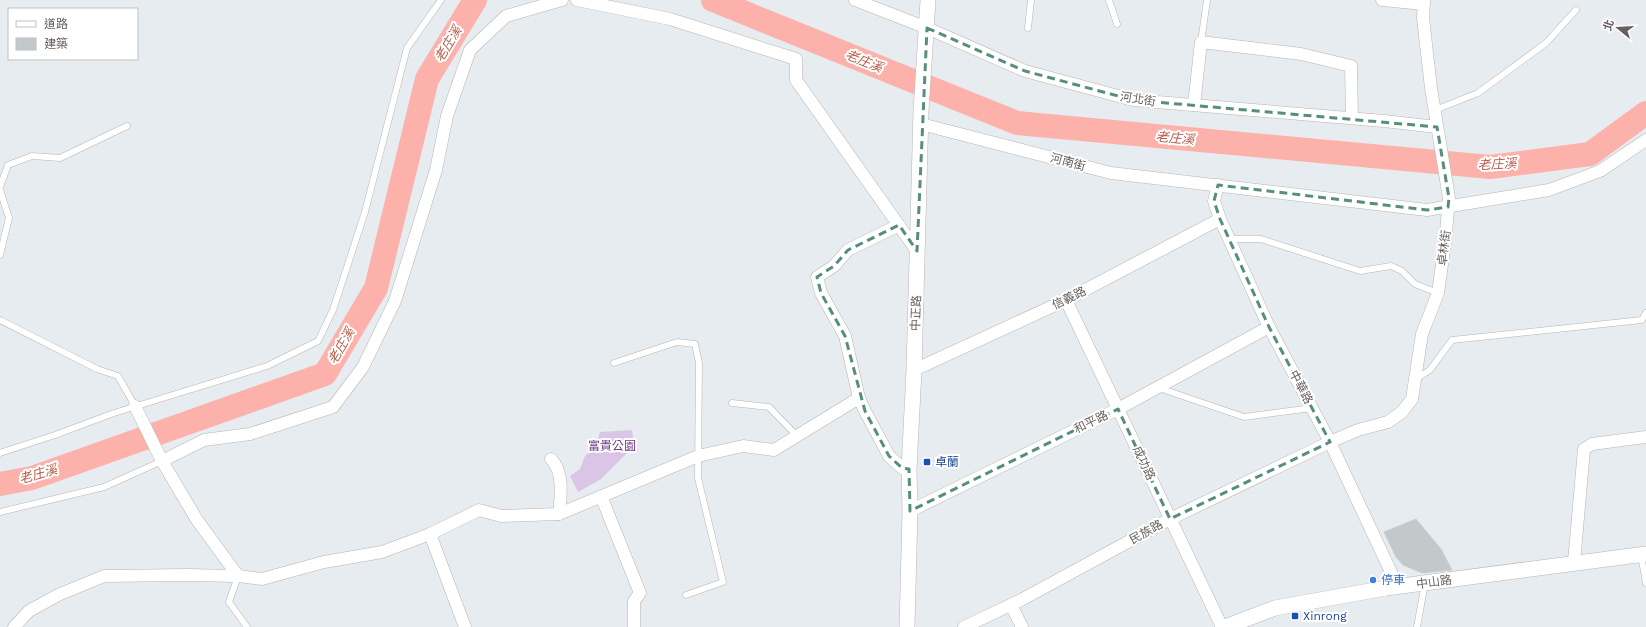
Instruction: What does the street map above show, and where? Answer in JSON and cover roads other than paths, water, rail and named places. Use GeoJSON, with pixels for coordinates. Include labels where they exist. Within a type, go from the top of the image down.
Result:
{"type":"FeatureCollection","features":[{"type":"Feature","properties":{"kind":"street"},"geometry":{"type":"LineString","coordinates":[[162,461],[204,440],[250,434],[334,407],[363,367],[395,301],[436,170],[447,116],[470,50],[506,16],[562,0]]}},
{"type":"Feature","properties":{"kind":"street"},"geometry":{"type":"LineString","coordinates":[[577,0],[670,19],[796,59],[796,80],[917,251]]}},
{"type":"Feature","properties":{"kind":"street","name":"河北街"},"geometry":{"type":"LineString","coordinates":[[855,0],[927,28],[1025,71],[1133,100],[1352,118],[1437,127]]}},
{"type":"Feature","properties":{"kind":"street","name":"中正路"},"geometry":{"type":"LineString","coordinates":[[907,627],[910,511],[909,469],[914,370],[921,118],[928,0]]}},
{"type":"Feature","properties":{"kind":"street"},"geometry":{"type":"LineString","coordinates":[[1382,0],[1424,2]]}},
{"type":"Feature","properties":{"kind":"street","name":"卓林街"},"geometry":{"type":"LineString","coordinates":[[1330,442],[1358,430],[1388,422],[1402,412],[1412,398],[1422,334],[1438,293],[1445,243],[1449,198],[1434,110],[1423,18],[1424,2]]}},
{"type":"Feature","properties":{"kind":"street"},"geometry":{"type":"LineString","coordinates":[[1194,106],[1201,42],[1301,54],[1351,66],[1352,118]]}},
{"type":"Feature","properties":{"kind":"street","name":"河南街"},"geometry":{"type":"LineString","coordinates":[[921,118],[1111,173],[1426,210],[1549,190],[1600,171],[1646,140]]}},
{"type":"Feature","properties":{"kind":"street","name":"中華路"},"geometry":{"type":"LineString","coordinates":[[1218,185],[1214,201],[1220,219],[1269,327],[1330,442],[1398,587]]}},
{"type":"Feature","properties":{"kind":"street","name":"信義路"},"geometry":{"type":"LineString","coordinates":[[914,370],[1066,300],[1220,219]]}},
{"type":"Feature","properties":{"kind":"street"},"geometry":{"type":"LineString","coordinates":[[899,225],[848,250],[834,266],[817,277],[821,293],[845,336],[859,398],[877,436],[889,456],[902,468],[909,469]]}},
{"type":"Feature","properties":{"kind":"street","name":"成功路"},"geometry":{"type":"LineString","coordinates":[[1066,300],[1170,519],[1224,627]]}},
{"type":"Feature","properties":{"kind":"street","name":"和平路"},"geometry":{"type":"LineString","coordinates":[[910,511],[1118,408],[1269,327]]}},
{"type":"Feature","properties":{"kind":"street"},"geometry":{"type":"LineString","coordinates":[[14,627],[29,611],[46,601],[104,576],[238,576],[262,579],[324,562],[382,552],[430,534],[479,510],[500,516],[559,514],[698,456],[743,446],[774,450],[859,398]]}},
{"type":"Feature","properties":{"kind":"street"},"geometry":{"type":"LineString","coordinates":[[135,406],[162,461],[197,520],[238,576]]}},
{"type":"Feature","properties":{"kind":"street"},"geometry":{"type":"LineString","coordinates":[[1574,563],[1584,449],[1592,444],[1646,437]]}},
{"type":"Feature","properties":{"kind":"street","name":"民族路"},"geometry":{"type":"LineString","coordinates":[[964,627],[1010,606],[1170,519],[1330,442]]}},
{"type":"Feature","properties":{"kind":"street"},"geometry":{"type":"LineString","coordinates":[[551,459],[556,464],[561,492],[559,514]]}},
{"type":"Feature","properties":{"kind":"street"},"geometry":{"type":"LineString","coordinates":[[601,496],[640,593],[634,601],[634,627]]}},
{"type":"Feature","properties":{"kind":"street"},"geometry":{"type":"LineString","coordinates":[[430,534],[465,627]]}},
{"type":"Feature","properties":{"kind":"street","name":"中山路"},"geometry":{"type":"LineString","coordinates":[[1224,627],[1275,608],[1398,587],[1643,554]]}},
{"type":"Feature","properties":{"kind":"street"},"geometry":{"type":"LineString","coordinates":[[1010,606],[1022,627]]}},
{"type":"Feature","properties":{"kind":"lane"},"geometry":{"type":"LineString","coordinates":[[0,453],[55,436],[135,406],[267,366],[318,341],[333,310],[365,212],[407,48],[441,0]]}},
{"type":"Feature","properties":{"kind":"lane"},"geometry":{"type":"LineString","coordinates":[[1028,28],[1031,0]]}},
{"type":"Feature","properties":{"kind":"lane"},"geometry":{"type":"LineString","coordinates":[[1109,0],[1117,24]]}},
{"type":"Feature","properties":{"kind":"lane"},"geometry":{"type":"LineString","coordinates":[[1201,42],[1207,0]]}},
{"type":"Feature","properties":{"kind":"lane"},"geometry":{"type":"LineString","coordinates":[[1434,110],[1478,93],[1546,43],[1576,10]]}},
{"type":"Feature","properties":{"kind":"lane"},"geometry":{"type":"LineString","coordinates":[[0,187],[8,165],[32,156],[60,158],[127,126]]}},
{"type":"Feature","properties":{"kind":"lane"},"geometry":{"type":"LineString","coordinates":[[0,190],[10,218],[0,255]]}},
{"type":"Feature","properties":{"kind":"lane"},"geometry":{"type":"LineString","coordinates":[[1230,239],[1261,239],[1360,271],[1391,266],[1402,271],[1415,284],[1438,293]]}},
{"type":"Feature","properties":{"kind":"lane"},"geometry":{"type":"LineString","coordinates":[[1415,381],[1430,370],[1452,340],[1642,320],[1646,313]]}},
{"type":"Feature","properties":{"kind":"lane"},"geometry":{"type":"LineString","coordinates":[[0,320],[97,369],[118,376],[135,406]]}},
{"type":"Feature","properties":{"kind":"lane"},"geometry":{"type":"LineString","coordinates":[[614,363],[677,342],[695,344],[699,363],[698,478],[723,582],[686,595]]}},
{"type":"Feature","properties":{"kind":"lane"},"geometry":{"type":"LineString","coordinates":[[1157,387],[1244,417],[1312,408]]}},
{"type":"Feature","properties":{"kind":"lane"},"geometry":{"type":"LineString","coordinates":[[732,403],[769,407],[796,436]]}},
{"type":"Feature","properties":{"kind":"lane"},"geometry":{"type":"LineString","coordinates":[[0,512],[104,487],[162,461]]}},
{"type":"Feature","properties":{"kind":"lane"},"geometry":{"type":"LineString","coordinates":[[1643,554],[1646,583]]}},
{"type":"Feature","properties":{"kind":"lane"},"geometry":{"type":"LineString","coordinates":[[238,576],[229,602],[247,627]]}},
{"type":"Feature","properties":{"kind":"lane"},"geometry":{"type":"LineString","coordinates":[[1417,627],[1426,583]]}},
{"type":"Feature","properties":{"kind":"waterway","name":"老庄溪"},"geometry":{"type":"LineString","coordinates":[[0,484],[32,478],[325,374],[376,288],[427,79],[475,0]]}},
{"type":"Feature","properties":{"kind":"waterway","name":"老庄溪"},"geometry":{"type":"LineString","coordinates":[[713,0],[1017,123],[1490,167],[1590,154],[1646,113]]}},
{"type":"Feature","properties":{"kind":"place","name":"卓蘭"},"geometry":{"type":"Point","coordinates":[927,462]}},
{"type":"Feature","properties":{"kind":"place","name":"停車"},"geometry":{"type":"Point","coordinates":[1373,580]}},
{"type":"Feature","properties":{"kind":"place","name":"Xinrong"},"geometry":{"type":"Point","coordinates":[1295,616]}},
{"type":"Feature","properties":{"kind":"park label","name":"富貴公園"},"geometry":{"type":"Point","coordinates":[612,446]}}]}
